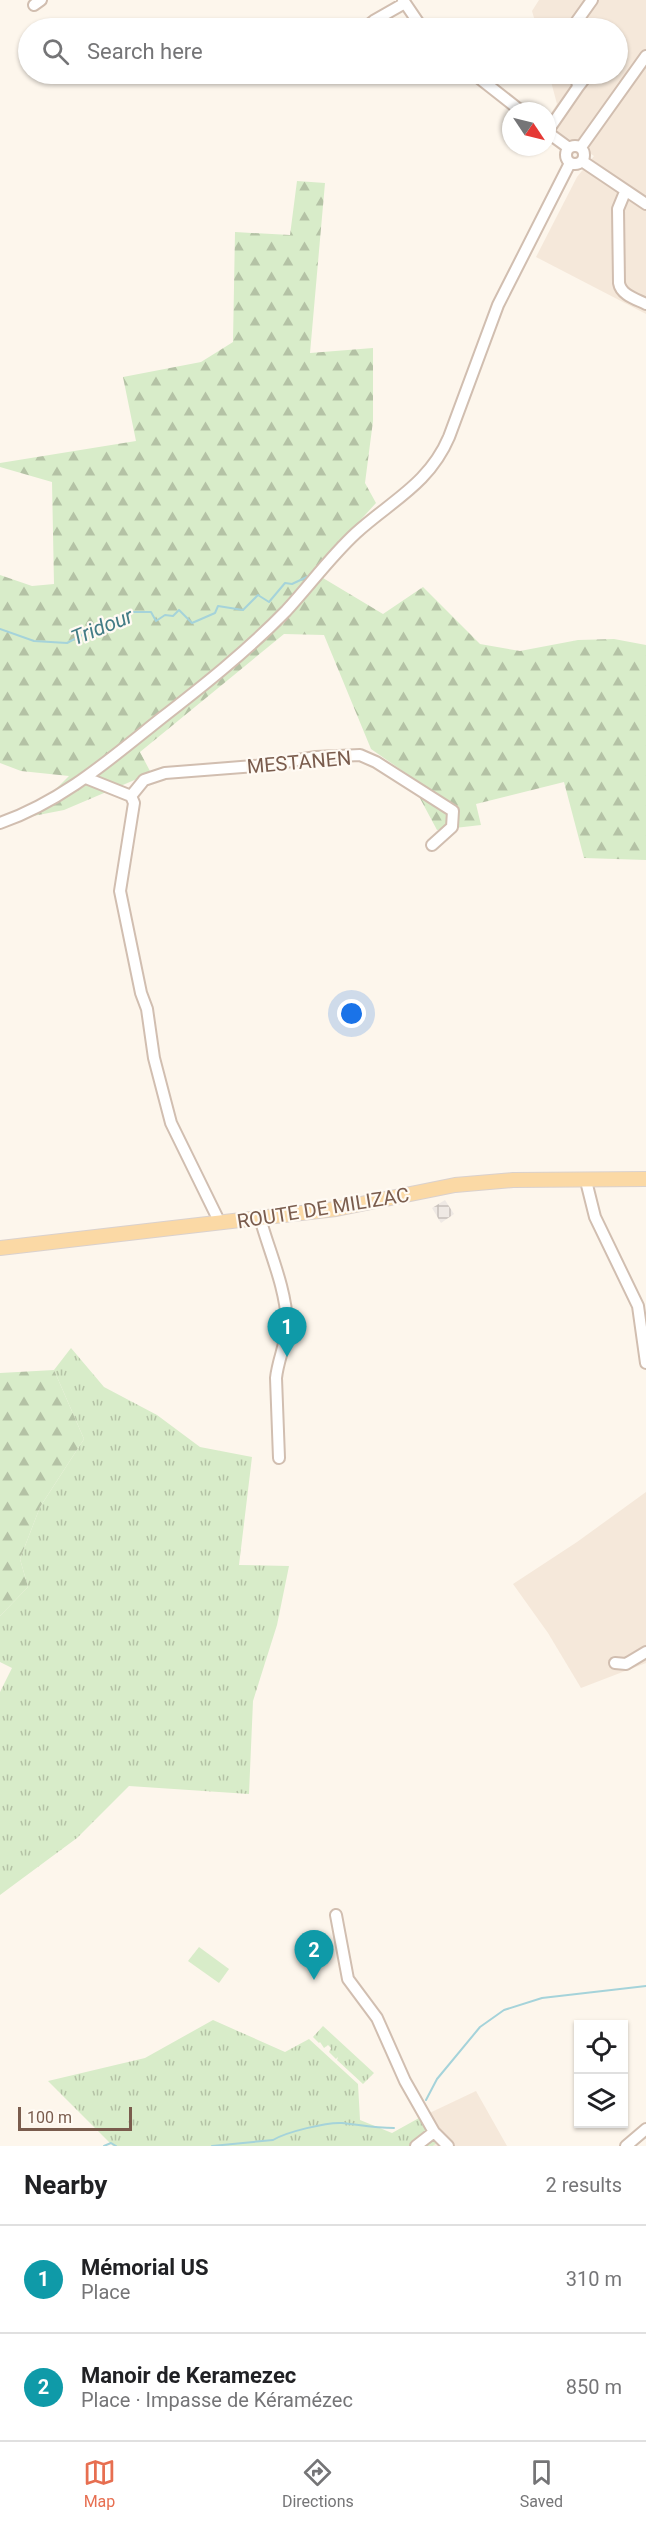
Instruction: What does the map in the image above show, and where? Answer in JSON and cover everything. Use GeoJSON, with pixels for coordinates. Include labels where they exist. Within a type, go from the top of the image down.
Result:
{"type":"FeatureCollection","features":[{"type":"Feature","properties":{"kind":"main road","name":"ROUTE DE MILIZAC"},"geometry":{"type":"LineString","coordinates":[[0,1248],[336,1209],[455,1185],[513,1180],[646,1179]]}},
{"type":"Feature","properties":{"kind":"street"},"geometry":{"type":"LineString","coordinates":[[579,18],[592,0]]}},
{"type":"Feature","properties":{"kind":"street"},"geometry":{"type":"LineString","coordinates":[[378,18],[404,2],[415,18]]}},
{"type":"Feature","properties":{"kind":"street"},"geometry":{"type":"LineString","coordinates":[[628,81],[646,56]]}},
{"type":"Feature","properties":{"kind":"street"},"geometry":{"type":"LineString","coordinates":[[487,84],[510,102]]}},
{"type":"Feature","properties":{"kind":"street"},"geometry":{"type":"LineString","coordinates":[[556,119],[580,84]]}},
{"type":"Feature","properties":{"kind":"street"},"geometry":{"type":"LineString","coordinates":[[581,147],[626,84]]}},
{"type":"Feature","properties":{"kind":"street"},"geometry":{"type":"LineString","coordinates":[[556,139],[568,148]]}},
{"type":"Feature","properties":{"kind":"street"},"geometry":{"type":"LineString","coordinates":[[570,163],[566,156],[568,148],[574,145],[581,147],[585,154],[582,161]]}},
{"type":"Feature","properties":{"kind":"street"},"geometry":{"type":"LineString","coordinates":[[570,163],[582,161],[646,204]]}},
{"type":"Feature","properties":{"kind":"street"},"geometry":{"type":"LineString","coordinates":[[0,823],[27,814],[86,778],[221,671],[284,612],[356,533],[408,492],[431,470],[449,437],[498,305],[570,163]]}},
{"type":"Feature","properties":{"kind":"street"},"geometry":{"type":"LineString","coordinates":[[625,192],[618,209],[620,289],[646,304]]}},
{"type":"Feature","properties":{"kind":"street","name":"MESTANEN"},"geometry":{"type":"LineString","coordinates":[[131,796],[144,780],[165,773],[267,765],[316,757],[360,755],[376,762],[453,812],[452,827],[432,845]]}},
{"type":"Feature","properties":{"kind":"street"},"geometry":{"type":"LineString","coordinates":[[86,778],[131,796],[134,803],[120,891],[141,993],[147,1010],[154,1058],[171,1123],[220,1223]]}},
{"type":"Feature","properties":{"kind":"street"},"geometry":{"type":"LineString","coordinates":[[586,1181],[595,1217],[638,1306],[646,1363]]}},
{"type":"Feature","properties":{"kind":"street"},"geometry":{"type":"LineString","coordinates":[[260,1218],[278,1280],[287,1323],[284,1352],[276,1378],[279,1458]]}},
{"type":"Feature","properties":{"kind":"street"},"geometry":{"type":"LineString","coordinates":[[615,1664],[626,1664],[646,1652]]}},
{"type":"Feature","properties":{"kind":"street"},"geometry":{"type":"LineString","coordinates":[[336,1915],[348,1979],[377,2018],[405,2081],[434,2132],[448,2146]]}},
{"type":"Feature","properties":{"kind":"street"},"geometry":{"type":"LineString","coordinates":[[626,2146],[646,2129]]}},
{"type":"Feature","properties":{"kind":"street"},"geometry":{"type":"LineString","coordinates":[[416,2146],[434,2132]]}},
{"type":"Feature","properties":{"kind":"shaded area"},"geometry":{"type":"Polygon","coordinates":[[[539,0],[646,0],[646,314],[536,257],[577,177],[594,156],[556,130],[557,104],[552,84],[628,84],[628,18],[534,18],[532,11],[539,0]]]}},
{"type":"Feature","properties":{"kind":"shaded area"},"geometry":{"type":"Polygon","coordinates":[[[445,1200],[454,1214],[441,1223],[432,1208],[445,1200]]]}},
{"type":"Feature","properties":{"kind":"shaded area"},"geometry":{"type":"Polygon","coordinates":[[[646,1492],[646,1663],[581,1688],[548,1633],[513,1584],[577,1542],[646,1492]]]}},
{"type":"Feature","properties":{"kind":"shaded area"},"geometry":{"type":"Polygon","coordinates":[[[476,2091],[507,2146],[433,2146],[438,2142],[419,2118],[476,2091]]]}},
{"type":"Feature","properties":{"kind":"green space"},"geometry":{"type":"Polygon","coordinates":[[[297,181],[325,183],[310,353],[373,348],[373,421],[365,483],[376,503],[313,572],[383,614],[423,587],[480,644],[520,651],[578,640],[614,639],[646,645],[646,860],[584,858],[564,782],[476,804],[481,825],[437,830],[407,774],[371,749],[324,635],[284,634],[140,752],[151,773],[64,810],[28,817],[69,776],[21,771],[0,763],[0,575],[32,586],[54,584],[52,482],[0,467],[0,463],[136,441],[123,377],[201,362],[233,342],[235,232],[290,235],[297,181]]]}},
{"type":"Feature","properties":{"kind":"green space"},"geometry":{"type":"Polygon","coordinates":[[[71,1348],[104,1387],[157,1415],[200,1447],[252,1457],[239,1565],[289,1566],[277,1625],[253,1701],[249,1794],[129,1786],[77,1838],[0,1895],[0,1692],[12,1668],[0,1662],[0,1616],[28,1587],[20,1559],[40,1507],[84,1439],[54,1370],[71,1348]]]}},
{"type":"Feature","properties":{"kind":"green space"},"geometry":{"type":"Polygon","coordinates":[[[54,1370],[84,1439],[40,1507],[20,1559],[28,1587],[0,1616],[0,1373],[54,1370]]]}},
{"type":"Feature","properties":{"kind":"green space"},"geometry":{"type":"Polygon","coordinates":[[[199,1947],[229,1969],[219,1983],[188,1961],[199,1947]]]}},
{"type":"Feature","properties":{"kind":"green space"},"geometry":{"type":"Polygon","coordinates":[[[213,2020],[285,2052],[309,2039],[358,2084],[360,2120],[392,2133],[419,2118],[438,2142],[433,2146],[113,2146],[48,2081],[145,2058],[213,2020]]]}},
{"type":"Feature","properties":{"kind":"green space"},"geometry":{"type":"Polygon","coordinates":[[[323,2026],[374,2073],[363,2084],[337,2060],[338,2057],[336,2059],[329,2052],[331,2048],[328,2045],[324,2048],[313,2037],[323,2026]]]}},
{"type":"Feature","properties":{"kind":"waterway","name":"Tridour"},"geometry":{"type":"LineString","coordinates":[[0,629],[34,641],[67,643],[114,618],[133,612],[151,612],[156,621],[165,615],[173,616],[179,610],[192,623],[215,613],[218,606],[243,610],[258,595],[269,602],[285,583],[292,584],[311,575]]}},
{"type":"Feature","properties":{"kind":"waterway"},"geometry":{"type":"LineString","coordinates":[[426,2100],[437,2079],[480,2027],[504,2010],[542,1998],[646,1986]]}},
{"type":"Feature","properties":{"kind":"waterway"},"geometry":{"type":"LineString","coordinates":[[212,2146],[273,2140],[297,2131],[335,2123],[394,2128]]}},
{"type":"Feature","properties":{"kind":"waterway"},"geometry":{"type":"LineString","coordinates":[[104,2146],[111,2143],[116,2146]]}},
{"type":"Feature","properties":{"kind":"place","name":"Mémorial US"},"geometry":{"type":"Point","coordinates":[287,1357]}},
{"type":"Feature","properties":{"kind":"place","name":"Manoir de Keramezec"},"geometry":{"type":"Point","coordinates":[314,1980]}}]}
